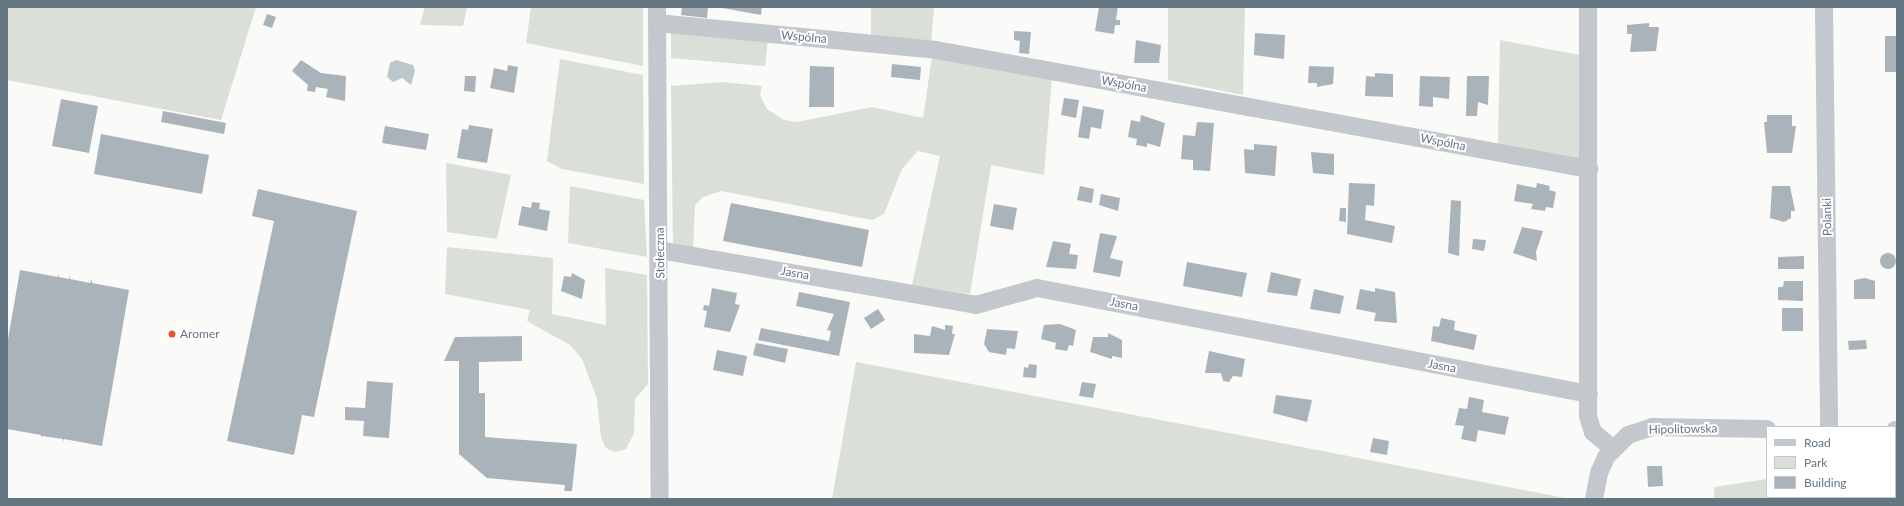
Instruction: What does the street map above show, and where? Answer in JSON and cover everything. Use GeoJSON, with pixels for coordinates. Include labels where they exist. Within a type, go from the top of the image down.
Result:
{"type":"FeatureCollection","features":[{"type":"Feature","properties":{"kind":"street"},"geometry":{"type":"LineString","coordinates":[[1588,7],[1588,422],[1593,432],[1612,448]]}},
{"type":"Feature","properties":{"kind":"street","name":"Polanki"},"geometry":{"type":"LineString","coordinates":[[1824,7],[1829,426]]}},
{"type":"Feature","properties":{"kind":"street","name":"Wspólna"},"geometry":{"type":"LineString","coordinates":[[657,15],[936,50],[1588,169]]}},
{"type":"Feature","properties":{"kind":"street","name":"Stołeczna"},"geometry":{"type":"LineString","coordinates":[[657,15],[660,499]]}},
{"type":"Feature","properties":{"kind":"street","name":"Jasna"},"geometry":{"type":"LineString","coordinates":[[659,250],[976,305],[1037,288],[1588,394]]}},
{"type":"Feature","properties":{"kind":"street","name":"Hipolitowska"},"geometry":{"type":"LineString","coordinates":[[1594,499],[1599,473],[1612,448],[1628,435],[1652,427],[1766,428]]}},
{"type":"Feature","properties":{"kind":"green space"},"geometry":{"type":"Polygon","coordinates":[[[7,7],[256,7],[221,120],[7,80],[7,7]]]}},
{"type":"Feature","properties":{"kind":"green space"},"geometry":{"type":"Polygon","coordinates":[[[425,7],[467,7],[463,26],[420,25],[425,7]]]}},
{"type":"Feature","properties":{"kind":"green space"},"geometry":{"type":"Polygon","coordinates":[[[531,7],[643,7],[643,66],[526,43],[531,7]]]}},
{"type":"Feature","properties":{"kind":"green space"},"geometry":{"type":"Polygon","coordinates":[[[871,7],[934,7],[931,44],[871,37],[871,7]]]}},
{"type":"Feature","properties":{"kind":"green space"},"geometry":{"type":"Polygon","coordinates":[[[1168,7],[1245,7],[1243,95],[1168,80],[1168,7]]]}},
{"type":"Feature","properties":{"kind":"green space"},"geometry":{"type":"Polygon","coordinates":[[[671,29],[768,39],[765,66],[671,58],[671,29]]]}},
{"type":"Feature","properties":{"kind":"green space"},"geometry":{"type":"Polygon","coordinates":[[[1500,40],[1580,55],[1581,159],[1498,144],[1500,40]]]}},
{"type":"Feature","properties":{"kind":"green space"},"geometry":{"type":"Polygon","coordinates":[[[932,57],[1052,77],[1044,175],[991,165],[970,294],[912,285],[940,156],[918,151],[902,169],[884,214],[872,220],[721,191],[703,197],[695,205],[693,250],[673,247],[671,86],[723,82],[762,86],[760,95],[767,109],[784,120],[797,122],[872,107],[923,118],[932,57]]]}},
{"type":"Feature","properties":{"kind":"green space"},"geometry":{"type":"Polygon","coordinates":[[[560,59],[643,75],[644,184],[562,169],[547,161],[560,59]]]}},
{"type":"Feature","properties":{"kind":"green space"},"geometry":{"type":"Polygon","coordinates":[[[446,163],[511,175],[497,239],[447,232],[446,163]]]}},
{"type":"Feature","properties":{"kind":"green space"},"geometry":{"type":"Polygon","coordinates":[[[570,186],[644,200],[647,257],[568,243],[570,186]]]}},
{"type":"Feature","properties":{"kind":"green space"},"geometry":{"type":"Polygon","coordinates":[[[447,247],[553,258],[552,314],[606,325],[605,268],[647,275],[648,384],[635,399],[634,433],[626,449],[615,452],[606,448],[601,438],[597,399],[582,359],[570,345],[527,321],[530,310],[445,294],[447,247]]]}},
{"type":"Feature","properties":{"kind":"green space"},"geometry":{"type":"Polygon","coordinates":[[[856,362],[1276,442],[1570,499],[832,499],[856,362]]]}},
{"type":"Feature","properties":{"kind":"green space"},"geometry":{"type":"Polygon","coordinates":[[[1766,479],[1766,498],[1870,499],[1714,499],[1714,487],[1766,479]]]}},
{"type":"Feature","properties":{"kind":"shaded area"},"geometry":{"type":"Polygon","coordinates":[[[396,60],[413,65],[415,71],[411,85],[402,78],[393,82],[387,77],[390,63],[396,60]]]}},
{"type":"Feature","properties":{"kind":"building"},"geometry":{"type":"Polygon","coordinates":[[[682,7],[708,7],[707,18],[681,15],[682,7]]]}},
{"type":"Feature","properties":{"kind":"building"},"geometry":{"type":"Polygon","coordinates":[[[717,7],[762,7],[761,15],[717,7]]]}},
{"type":"Feature","properties":{"kind":"building"},"geometry":{"type":"Polygon","coordinates":[[[1099,7],[1118,7],[1116,20],[1120,20],[1120,25],[1115,25],[1114,34],[1095,31],[1099,7]]]}},
{"type":"Feature","properties":{"kind":"building"},"geometry":{"type":"Polygon","coordinates":[[[267,14],[276,17],[272,28],[263,25],[267,14]]]}},
{"type":"Feature","properties":{"kind":"building"},"geometry":{"type":"Polygon","coordinates":[[[1649,23],[1649,27],[1659,27],[1656,51],[1630,52],[1632,34],[1627,34],[1627,25],[1649,23]]]}},
{"type":"Feature","properties":{"kind":"building"},"geometry":{"type":"Polygon","coordinates":[[[1014,31],[1031,32],[1029,54],[1019,53],[1020,41],[1014,40],[1014,31]]]}},
{"type":"Feature","properties":{"kind":"building"},"geometry":{"type":"Polygon","coordinates":[[[1255,33],[1285,35],[1284,59],[1254,55],[1255,33]]]}},
{"type":"Feature","properties":{"kind":"building"},"geometry":{"type":"Polygon","coordinates":[[[1885,36],[1897,36],[1897,72],[1885,72],[1885,36]]]}},
{"type":"Feature","properties":{"kind":"building"},"geometry":{"type":"Polygon","coordinates":[[[1136,40],[1161,45],[1159,63],[1134,63],[1136,40]]]}},
{"type":"Feature","properties":{"kind":"building"},"geometry":{"type":"Polygon","coordinates":[[[301,60],[321,73],[346,76],[345,101],[326,97],[328,89],[316,87],[315,92],[307,91],[308,85],[292,71],[301,60]]]}},
{"type":"Feature","properties":{"kind":"building"},"geometry":{"type":"Polygon","coordinates":[[[892,64],[921,67],[920,80],[891,77],[892,64]]]}},
{"type":"Feature","properties":{"kind":"building"},"geometry":{"type":"Polygon","coordinates":[[[508,65],[518,67],[514,93],[490,88],[494,68],[507,71],[508,65]]]}},
{"type":"Feature","properties":{"kind":"building"},"geometry":{"type":"Polygon","coordinates":[[[810,66],[834,67],[834,107],[809,107],[810,66]]]}},
{"type":"Feature","properties":{"kind":"building"},"geometry":{"type":"Polygon","coordinates":[[[1309,66],[1334,67],[1333,84],[1317,87],[1317,83],[1308,83],[1309,66]]]}},
{"type":"Feature","properties":{"kind":"building"},"geometry":{"type":"Polygon","coordinates":[[[1375,73],[1393,74],[1393,97],[1365,96],[1366,76],[1375,77],[1375,73]]]}},
{"type":"Feature","properties":{"kind":"building"},"geometry":{"type":"Polygon","coordinates":[[[465,76],[476,76],[475,92],[464,91],[465,76]]]}},
{"type":"Feature","properties":{"kind":"building"},"geometry":{"type":"Polygon","coordinates":[[[1420,76],[1450,77],[1449,99],[1433,97],[1433,107],[1419,106],[1420,76]]]}},
{"type":"Feature","properties":{"kind":"building"},"geometry":{"type":"Polygon","coordinates":[[[1467,76],[1489,76],[1488,105],[1478,102],[1477,116],[1466,116],[1467,76]]]}},
{"type":"Feature","properties":{"kind":"building"},"geometry":{"type":"Polygon","coordinates":[[[1064,98],[1079,100],[1076,118],[1061,115],[1064,98]]]}},
{"type":"Feature","properties":{"kind":"building"},"geometry":{"type":"Polygon","coordinates":[[[61,99],[98,106],[89,153],[52,146],[61,99]]]}},
{"type":"Feature","properties":{"kind":"building"},"geometry":{"type":"Polygon","coordinates":[[[1083,106],[1104,110],[1101,129],[1091,127],[1089,139],[1078,137],[1083,106]]]}},
{"type":"Feature","properties":{"kind":"building"},"geometry":{"type":"Polygon","coordinates":[[[163,111],[226,123],[224,134],[161,122],[163,111]]]}},
{"type":"Feature","properties":{"kind":"building"},"geometry":{"type":"Polygon","coordinates":[[[1141,115],[1165,123],[1160,147],[1147,143],[1147,147],[1136,145],[1137,139],[1128,137],[1131,120],[1140,122],[1141,115]]]}},
{"type":"Feature","properties":{"kind":"building"},"geometry":{"type":"Polygon","coordinates":[[[1767,115],[1792,115],[1792,126],[1796,126],[1792,153],[1767,153],[1764,122],[1767,122],[1767,115]]]}},
{"type":"Feature","properties":{"kind":"building"},"geometry":{"type":"Polygon","coordinates":[[[1197,122],[1214,123],[1210,171],[1193,170],[1193,160],[1181,159],[1183,135],[1195,136],[1197,122]]]}},
{"type":"Feature","properties":{"kind":"building"},"geometry":{"type":"Polygon","coordinates":[[[469,125],[493,129],[487,163],[457,158],[462,129],[468,130],[469,125]]]}},
{"type":"Feature","properties":{"kind":"building"},"geometry":{"type":"Polygon","coordinates":[[[385,126],[429,134],[426,150],[382,143],[385,126]]]}},
{"type":"Feature","properties":{"kind":"building"},"geometry":{"type":"Polygon","coordinates":[[[101,134],[209,155],[202,194],[94,174],[101,134]]]}},
{"type":"Feature","properties":{"kind":"building"},"geometry":{"type":"Polygon","coordinates":[[[1254,144],[1277,146],[1275,176],[1245,173],[1244,149],[1254,150],[1254,144]]]}},
{"type":"Feature","properties":{"kind":"building"},"geometry":{"type":"Polygon","coordinates":[[[1311,152],[1334,154],[1334,175],[1313,173],[1311,152]]]}},
{"type":"Feature","properties":{"kind":"building"},"geometry":{"type":"Polygon","coordinates":[[[1349,183],[1375,184],[1374,206],[1366,205],[1365,220],[1395,226],[1392,243],[1347,234],[1349,183]]]}},
{"type":"Feature","properties":{"kind":"building"},"geometry":{"type":"Polygon","coordinates":[[[1537,183],[1550,186],[1549,190],[1556,192],[1553,208],[1546,207],[1545,211],[1531,209],[1533,204],[1514,201],[1517,184],[1536,188],[1537,183]]]}},
{"type":"Feature","properties":{"kind":"building"},"geometry":{"type":"Polygon","coordinates":[[[1080,186],[1094,189],[1092,203],[1077,200],[1080,186]]]}},
{"type":"Feature","properties":{"kind":"building"},"geometry":{"type":"Polygon","coordinates":[[[1772,186],[1790,186],[1795,211],[1791,211],[1791,218],[1784,222],[1770,218],[1772,186]]]}},
{"type":"Feature","properties":{"kind":"building"},"geometry":{"type":"Polygon","coordinates":[[[258,189],[357,211],[314,417],[302,415],[294,455],[227,441],[274,221],[252,216],[258,189]]]}},
{"type":"Feature","properties":{"kind":"building"},"geometry":{"type":"Polygon","coordinates":[[[1101,194],[1120,198],[1118,211],[1099,205],[1101,194]]]}},
{"type":"Feature","properties":{"kind":"building"},"geometry":{"type":"Polygon","coordinates":[[[1451,200],[1461,201],[1459,256],[1448,253],[1451,200]]]}},
{"type":"Feature","properties":{"kind":"building"},"geometry":{"type":"Polygon","coordinates":[[[532,202],[540,203],[539,209],[550,211],[547,231],[518,225],[522,206],[531,208],[532,202]]]}},
{"type":"Feature","properties":{"kind":"building"},"geometry":{"type":"Polygon","coordinates":[[[731,203],[869,230],[862,267],[723,241],[731,203]]]}},
{"type":"Feature","properties":{"kind":"building"},"geometry":{"type":"Polygon","coordinates":[[[994,204],[1017,208],[1013,230],[990,226],[994,204]]]}},
{"type":"Feature","properties":{"kind":"building"},"geometry":{"type":"Polygon","coordinates":[[[1340,208],[1346,208],[1346,222],[1339,221],[1340,208]]]}},
{"type":"Feature","properties":{"kind":"building"},"geometry":{"type":"Polygon","coordinates":[[[1522,227],[1543,231],[1536,252],[1537,261],[1513,253],[1522,227]]]}},
{"type":"Feature","properties":{"kind":"building"},"geometry":{"type":"Polygon","coordinates":[[[1100,233],[1117,236],[1110,258],[1123,261],[1120,277],[1093,272],[1100,233]]]}},
{"type":"Feature","properties":{"kind":"building"},"geometry":{"type":"Polygon","coordinates":[[[1473,239],[1486,240],[1484,251],[1472,249],[1473,239]]]}},
{"type":"Feature","properties":{"kind":"building"},"geometry":{"type":"Polygon","coordinates":[[[1053,241],[1071,244],[1069,254],[1078,255],[1076,269],[1046,267],[1053,241]]]}},
{"type":"Feature","properties":{"kind":"building"},"geometry":{"type":"Polygon","coordinates":[[[1888,253],[1895,258],[1896,261],[1891,268],[1888,269],[1881,264],[1880,261],[1885,254],[1888,253]]]}},
{"type":"Feature","properties":{"kind":"building"},"geometry":{"type":"Polygon","coordinates":[[[1804,256],[1804,269],[1778,269],[1778,257],[1804,256]]]}},
{"type":"Feature","properties":{"kind":"building"},"geometry":{"type":"Polygon","coordinates":[[[1187,262],[1247,273],[1242,297],[1183,286],[1187,262]]]}},
{"type":"Feature","properties":{"kind":"building"},"geometry":{"type":"Polygon","coordinates":[[[20,270],[58,277],[59,273],[59,277],[69,279],[70,275],[70,279],[90,283],[92,279],[92,283],[129,290],[102,446],[64,439],[63,442],[63,439],[42,436],[41,438],[41,435],[7,429],[7,345],[20,270]]]}},
{"type":"Feature","properties":{"kind":"building"},"geometry":{"type":"Polygon","coordinates":[[[1271,272],[1301,279],[1297,296],[1267,292],[1271,272]]]}},
{"type":"Feature","properties":{"kind":"building"},"geometry":{"type":"Polygon","coordinates":[[[572,273],[585,280],[582,299],[561,291],[564,276],[571,277],[572,273]]]}},
{"type":"Feature","properties":{"kind":"building"},"geometry":{"type":"Polygon","coordinates":[[[1865,278],[1875,281],[1875,299],[1854,299],[1854,280],[1865,278]]]}},
{"type":"Feature","properties":{"kind":"building"},"geometry":{"type":"Polygon","coordinates":[[[1784,281],[1803,281],[1803,301],[1778,300],[1778,287],[1783,287],[1784,281]]]}},
{"type":"Feature","properties":{"kind":"building"},"geometry":{"type":"Polygon","coordinates":[[[712,288],[737,293],[735,304],[740,305],[730,332],[704,327],[707,311],[703,310],[704,305],[709,306],[712,288]]]}},
{"type":"Feature","properties":{"kind":"building"},"geometry":{"type":"Polygon","coordinates":[[[1375,288],[1395,292],[1397,323],[1374,321],[1376,313],[1356,309],[1360,289],[1375,292],[1375,288]]]}},
{"type":"Feature","properties":{"kind":"building"},"geometry":{"type":"Polygon","coordinates":[[[1314,289],[1344,296],[1340,314],[1310,309],[1314,289]]]}},
{"type":"Feature","properties":{"kind":"building"},"geometry":{"type":"Polygon","coordinates":[[[799,292],[850,302],[839,356],[758,340],[761,328],[829,341],[831,331],[827,330],[834,314],[796,306],[799,292]]]}},
{"type":"Feature","properties":{"kind":"building"},"geometry":{"type":"Polygon","coordinates":[[[1782,308],[1803,308],[1803,331],[1782,331],[1782,308]]]}},
{"type":"Feature","properties":{"kind":"building"},"geometry":{"type":"Polygon","coordinates":[[[878,309],[885,320],[871,329],[864,318],[878,309]]]}},
{"type":"Feature","properties":{"kind":"building"},"geometry":{"type":"Polygon","coordinates":[[[1441,318],[1455,321],[1454,330],[1477,335],[1474,350],[1431,341],[1433,326],[1439,327],[1441,318]]]}},
{"type":"Feature","properties":{"kind":"building"},"geometry":{"type":"Polygon","coordinates":[[[1060,324],[1076,330],[1073,346],[1069,345],[1067,351],[1055,349],[1056,343],[1041,339],[1044,325],[1060,324]]]}},
{"type":"Feature","properties":{"kind":"building"},"geometry":{"type":"Polygon","coordinates":[[[945,325],[953,326],[952,334],[955,334],[949,355],[914,353],[914,334],[930,336],[932,326],[945,330],[945,325]]]}},
{"type":"Feature","properties":{"kind":"building"},"geometry":{"type":"Polygon","coordinates":[[[987,329],[1018,331],[1015,349],[1007,348],[1006,355],[989,352],[984,344],[987,329]]]}},
{"type":"Feature","properties":{"kind":"building"},"geometry":{"type":"Polygon","coordinates":[[[1108,333],[1122,340],[1122,358],[1112,356],[1112,359],[1090,352],[1093,337],[1108,337],[1108,333]]]}},
{"type":"Feature","properties":{"kind":"building"},"geometry":{"type":"Polygon","coordinates":[[[522,336],[522,361],[479,362],[479,393],[485,393],[485,437],[577,444],[572,491],[564,491],[565,485],[487,478],[459,454],[459,361],[444,361],[455,337],[522,336]]]}},
{"type":"Feature","properties":{"kind":"building"},"geometry":{"type":"Polygon","coordinates":[[[1866,340],[1867,349],[1849,350],[1848,341],[1866,340]]]}},
{"type":"Feature","properties":{"kind":"building"},"geometry":{"type":"Polygon","coordinates":[[[756,343],[788,349],[785,363],[753,355],[756,343]]]}},
{"type":"Feature","properties":{"kind":"building"},"geometry":{"type":"Polygon","coordinates":[[[717,350],[747,356],[743,376],[713,370],[717,350]]]}},
{"type":"Feature","properties":{"kind":"building"},"geometry":{"type":"Polygon","coordinates":[[[1209,351],[1245,359],[1242,377],[1233,376],[1229,382],[1223,381],[1221,373],[1205,373],[1209,351]]]}},
{"type":"Feature","properties":{"kind":"building"},"geometry":{"type":"Polygon","coordinates":[[[1029,364],[1037,365],[1036,378],[1023,377],[1024,367],[1028,368],[1029,364]]]}},
{"type":"Feature","properties":{"kind":"building"},"geometry":{"type":"Polygon","coordinates":[[[367,381],[393,383],[389,438],[363,436],[364,421],[345,420],[345,407],[365,408],[367,381]]]}},
{"type":"Feature","properties":{"kind":"building"},"geometry":{"type":"Polygon","coordinates":[[[1082,382],[1096,384],[1093,398],[1079,396],[1082,382]]]}},
{"type":"Feature","properties":{"kind":"building"},"geometry":{"type":"Polygon","coordinates":[[[1276,395],[1312,400],[1307,422],[1273,413],[1276,395]]]}},
{"type":"Feature","properties":{"kind":"building"},"geometry":{"type":"Polygon","coordinates":[[[1469,397],[1484,400],[1482,412],[1509,417],[1505,435],[1478,430],[1476,442],[1461,439],[1464,426],[1455,425],[1459,408],[1467,409],[1469,397]]]}},
{"type":"Feature","properties":{"kind":"building"},"geometry":{"type":"Polygon","coordinates":[[[1373,438],[1389,441],[1387,455],[1370,452],[1373,438]]]}},
{"type":"Feature","properties":{"kind":"building"},"geometry":{"type":"Polygon","coordinates":[[[1647,466],[1662,466],[1663,486],[1648,487],[1647,466]]]}},
{"type":"Feature","properties":{"kind":"place","name":"Aromer"},"geometry":{"type":"Point","coordinates":[172,334]}}]}
